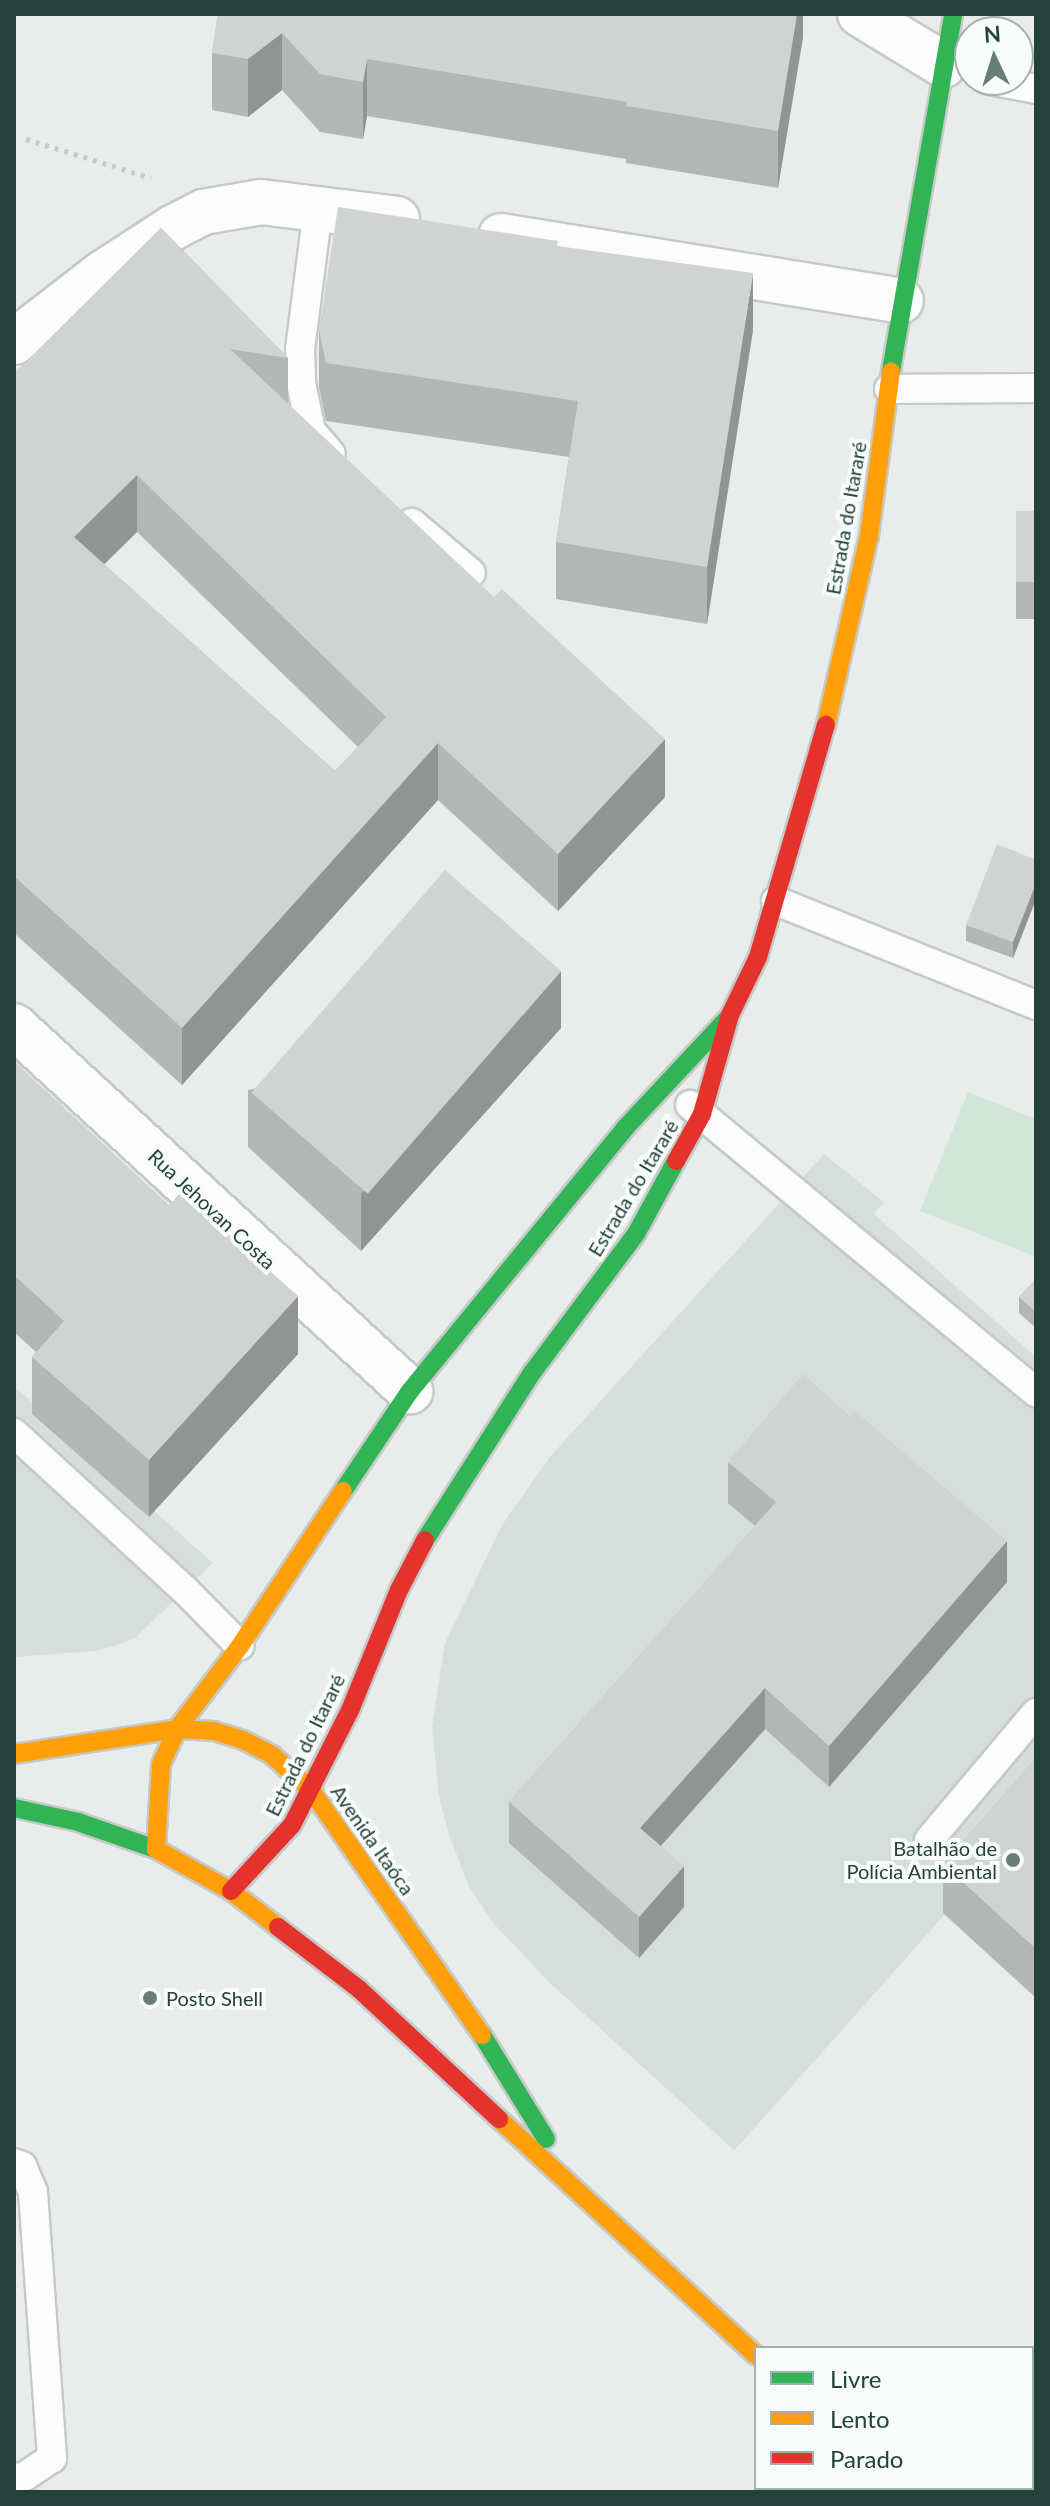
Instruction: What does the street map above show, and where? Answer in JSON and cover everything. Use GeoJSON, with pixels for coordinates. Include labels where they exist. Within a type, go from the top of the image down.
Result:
{"type":"FeatureCollection","features":[{"type":"Feature","properties":{"kind":"main road","name":"Estrada do Itararé"},"geometry":{"type":"LineString","coordinates":[[231,1891],[279,1843],[311,1790],[351,1708],[399,1590],[434,1522],[532,1373],[636,1234],[702,1114],[730,1015],[758,957],[821,749],[862,567],[901,301],[954,81]]}},
{"type":"Feature","properties":{"kind":"main road","name":"Estrada do Itararé"},"geometry":{"type":"LineString","coordinates":[[156,1849],[161,1764],[177,1729],[240,1646],[410,1391],[625,1128],[730,1015]]}},
{"type":"Feature","properties":{"kind":"main road","name":"Avenida Itaóca"},"geometry":{"type":"LineString","coordinates":[[14,1754],[177,1729],[214,1731],[243,1740],[272,1755],[311,1790],[456,1993],[572,2182]]}},
{"type":"Feature","properties":{"kind":"main road"},"geometry":{"type":"LineString","coordinates":[[14,1808],[78,1822],[156,1849],[231,1891]]}},
{"type":"Feature","properties":{"kind":"main road","name":"Avenida Itaóca"},"geometry":{"type":"LineString","coordinates":[[231,1891],[360,1990],[572,2182],[754,2353]]}},
{"type":"Feature","properties":{"kind":"street"},"geometry":{"type":"LineString","coordinates":[[860,14],[954,67]]}},
{"type":"Feature","properties":{"kind":"street"},"geometry":{"type":"LineString","coordinates":[[14,342],[103,273],[174,227],[203,212],[261,202],[454,228],[901,301]]}},
{"type":"Feature","properties":{"kind":"street","name":"Rua Jehovan Costa"},"geometry":{"type":"LineString","coordinates":[[14,1026],[410,1391]]}},
{"type":"Feature","properties":{"kind":"lane"},"geometry":{"type":"LineString","coordinates":[[318,209],[300,349],[301,383],[311,431],[356,476]]}},
{"type":"Feature","properties":{"kind":"lane"},"geometry":{"type":"LineString","coordinates":[[889,389],[1036,388]]}},
{"type":"Feature","properties":{"kind":"lane"},"geometry":{"type":"LineString","coordinates":[[391,505],[471,573]]}},
{"type":"Feature","properties":{"kind":"lane"},"geometry":{"type":"LineString","coordinates":[[776,901],[1036,1005]]}},
{"type":"Feature","properties":{"kind":"lane"},"geometry":{"type":"LineString","coordinates":[[663,1087],[702,1114],[1036,1392]]}},
{"type":"Feature","properties":{"kind":"lane"},"geometry":{"type":"LineString","coordinates":[[14,1433],[185,1590],[240,1646]]}},
{"type":"Feature","properties":{"kind":"lane"},"geometry":{"type":"LineString","coordinates":[[929,1840],[1036,1713]]}},
{"type":"Feature","properties":{"kind":"lane"},"geometry":{"type":"LineString","coordinates":[[14,2163],[22,2166],[33,2192],[52,2458],[25,2476],[14,2479]]}},
{"type":"Feature","properties":{"kind":"path"},"geometry":{"type":"LineString","coordinates":[[26,139],[162,181]]}},
{"type":"Feature","properties":{"kind":"shaded area"},"geometry":{"type":"Polygon","coordinates":[[[824,1154],[884,1202],[874,1214],[1036,1357],[1036,1812],[722,2164],[734,2150],[550,1983],[495,1925],[469,1887],[448,1832],[439,1796],[432,1726],[445,1643],[502,1525],[549,1458],[824,1154]]]}},
{"type":"Feature","properties":{"kind":"shaded area"},"geometry":{"type":"Polygon","coordinates":[[[14,1386],[213,1563],[136,1637],[118,1645],[95,1651],[14,1657],[14,1386]]]}},
{"type":"Feature","properties":{"kind":"green space"},"geometry":{"type":"Polygon","coordinates":[[[968,1092],[1036,1119],[1036,1257],[920,1211],[968,1092]]]}},
{"type":"Feature","properties":{"kind":"building"},"geometry":{"type":"Polygon","coordinates":[[[218,14],[797,14],[778,131],[626,106],[627,102],[367,59],[363,82],[320,74],[282,33],[248,59],[212,53],[218,14]]]}},
{"type":"Feature","properties":{"kind":"building"},"geometry":{"type":"Polygon","coordinates":[[[338,207],[558,241],[557,246],[753,273],[707,567],[556,542],[578,401],[326,363],[319,330],[338,207]]]}},
{"type":"Feature","properties":{"kind":"building"},"geometry":{"type":"Polygon","coordinates":[[[161,228],[288,358],[230,349],[494,597],[502,589],[665,739],[558,854],[438,743],[182,1028],[14,876],[14,374],[161,228]],[[137,475],[74,537],[335,771],[386,717],[137,475]]]}},
{"type":"Feature","properties":{"kind":"building"},"geometry":{"type":"Polygon","coordinates":[[[1016,511],[1036,511],[1036,582],[1016,582],[1016,511]]]}},
{"type":"Feature","properties":{"kind":"building"},"geometry":{"type":"Polygon","coordinates":[[[997,844],[1036,860],[1036,883],[1013,942],[966,925],[997,844]]]}},
{"type":"Feature","properties":{"kind":"building"},"geometry":{"type":"Polygon","coordinates":[[[445,870],[561,971],[368,1194],[251,1093],[445,870]]]}},
{"type":"Feature","properties":{"kind":"building"},"geometry":{"type":"Polygon","coordinates":[[[14,1061],[169,1205],[181,1192],[298,1296],[149,1460],[32,1357],[64,1321],[14,1275],[14,1061]]]}},
{"type":"Feature","properties":{"kind":"building"},"geometry":{"type":"Polygon","coordinates":[[[1036,1279],[1036,1312],[1019,1297],[1036,1279]]]}},
{"type":"Feature","properties":{"kind":"building"},"geometry":{"type":"Polygon","coordinates":[[[803,1374],[850,1416],[855,1411],[1007,1541],[829,1746],[765,1688],[640,1828],[684,1866],[639,1917],[509,1802],[776,1502],[728,1462],[803,1374]]]}},
{"type":"Feature","properties":{"kind":"building"},"geometry":{"type":"Polygon","coordinates":[[[1036,1758],[1036,1949],[943,1864],[1036,1758]]]}},
{"type":"Feature","properties":{"kind":"traffic: fast"},"geometry":{"type":"LineString","coordinates":[[891,371],[953,14]]}},
{"type":"Feature","properties":{"kind":"traffic: fast"},"geometry":{"type":"LineString","coordinates":[[343,1491],[410,1391],[625,1128],[726,1020]]}},
{"type":"Feature","properties":{"kind":"traffic: fast"},"geometry":{"type":"LineString","coordinates":[[425,1540],[532,1373],[636,1234],[676,1161]]}},
{"type":"Feature","properties":{"kind":"traffic: fast"},"geometry":{"type":"LineString","coordinates":[[14,1808],[78,1822],[156,1849]]}},
{"type":"Feature","properties":{"kind":"traffic: fast"},"geometry":{"type":"LineString","coordinates":[[482,2035],[546,2139]]}},
{"type":"Feature","properties":{"kind":"traffic: slow"},"geometry":{"type":"LineString","coordinates":[[826,725],[869,536],[891,371]]}},
{"type":"Feature","properties":{"kind":"traffic: slow"},"geometry":{"type":"LineString","coordinates":[[278,1927],[231,1891],[156,1849],[161,1764],[177,1729],[240,1646],[343,1491]]}},
{"type":"Feature","properties":{"kind":"traffic: slow"},"geometry":{"type":"LineString","coordinates":[[14,1754],[177,1729]]}},
{"type":"Feature","properties":{"kind":"traffic: slow"},"geometry":{"type":"LineString","coordinates":[[177,1729],[214,1731],[243,1740],[272,1755],[311,1790],[482,2035]]}},
{"type":"Feature","properties":{"kind":"traffic: slow"},"geometry":{"type":"LineString","coordinates":[[499,2119],[754,2353]]}},
{"type":"Feature","properties":{"kind":"traffic: jam"},"geometry":{"type":"LineString","coordinates":[[676,1161],[702,1114],[730,1015],[758,957],[826,725]]}},
{"type":"Feature","properties":{"kind":"traffic: jam"},"geometry":{"type":"LineString","coordinates":[[231,1891],[292,1825],[351,1708],[399,1590],[425,1540]]}},
{"type":"Feature","properties":{"kind":"traffic: jam"},"geometry":{"type":"LineString","coordinates":[[278,1927],[360,1990],[499,2119]]}},
{"type":"Feature","properties":{"kind":"place","name":"Batalhão de Polícia Ambiental"},"geometry":{"type":"Point","coordinates":[1013,1860]}},
{"type":"Feature","properties":{"kind":"place","name":"Posto Shell"},"geometry":{"type":"Point","coordinates":[150,1998]}}]}
